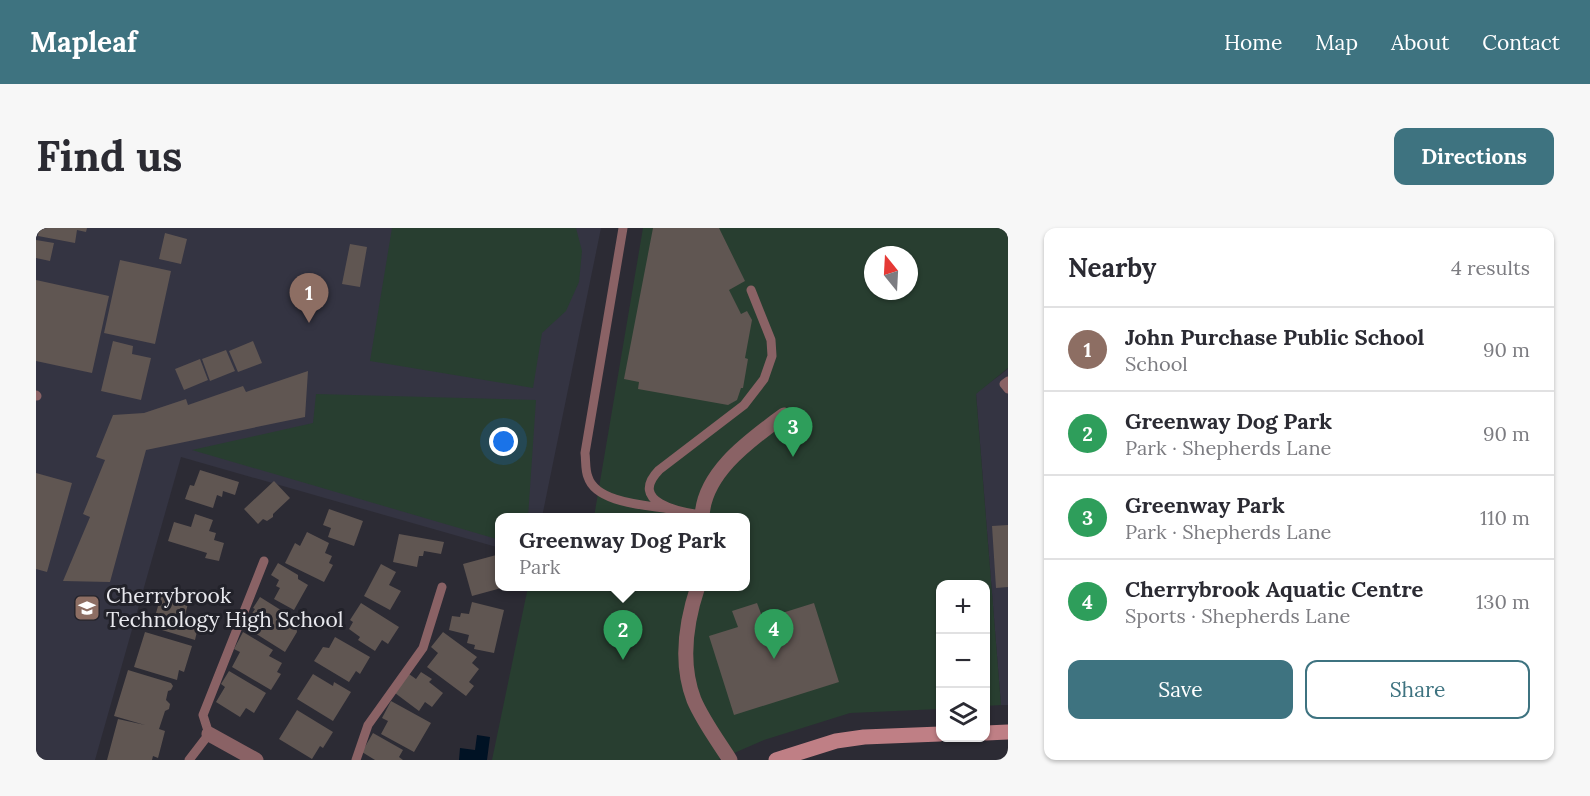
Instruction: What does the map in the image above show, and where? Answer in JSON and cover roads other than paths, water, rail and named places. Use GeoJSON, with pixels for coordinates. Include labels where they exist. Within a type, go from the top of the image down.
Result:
{"type":"FeatureCollection","features":[{"type":"Feature","properties":{"kind":"main road"},"geometry":{"type":"LineString","coordinates":[[990,733],[1008,732]]}},
{"type":"Feature","properties":{"kind":"main road"},"geometry":{"type":"LineString","coordinates":[[776,760],[836,741],[864,737],[936,734]]}},
{"type":"Feature","properties":{"kind":"street"},"geometry":{"type":"LineString","coordinates":[[702,513],[709,491],[723,466],[749,441],[784,414]]}},
{"type":"Feature","properties":{"kind":"street"},"geometry":{"type":"LineString","coordinates":[[697,591],[687,634],[686,668],[694,700],[730,760]]}},
{"type":"Feature","properties":{"kind":"street"},"geometry":{"type":"LineString","coordinates":[[209,734],[256,760]]}},
{"type":"Feature","properties":{"kind":"lane"},"geometry":{"type":"LineString","coordinates":[[623,228],[585,453],[588,477],[595,489],[611,498],[687,513]]}},
{"type":"Feature","properties":{"kind":"lane"},"geometry":{"type":"LineString","coordinates":[[669,509],[654,500],[650,479],[744,405],[764,379],[772,356],[771,340],[751,290]]}},
{"type":"Feature","properties":{"kind":"lane"},"geometry":{"type":"LineString","coordinates":[[1008,381],[1004,384],[1008,389]]}},
{"type":"Feature","properties":{"kind":"lane"},"geometry":{"type":"LineString","coordinates":[[189,760],[209,734],[203,715],[264,561]]}},
{"type":"Feature","properties":{"kind":"lane"},"geometry":{"type":"LineString","coordinates":[[356,760],[368,725],[423,648],[442,587]]}},
{"type":"Feature","properties":{"kind":"place","name":"John Purchase Public School"},"geometry":{"type":"Point","coordinates":[309,323]}},
{"type":"Feature","properties":{"kind":"place","name":"Greenway Park"},"geometry":{"type":"Point","coordinates":[793,457]}},
{"type":"Feature","properties":{"kind":"place","name":"Cherrybrook Technology High School"},"geometry":{"type":"Point","coordinates":[87,608]}},
{"type":"Feature","properties":{"kind":"place","name":"Cherrybrook Aquatic Centre"},"geometry":{"type":"Point","coordinates":[774,659]}},
{"type":"Feature","properties":{"kind":"place","name":"Greenway Dog Park"},"geometry":{"type":"Point","coordinates":[623,660]}}]}
